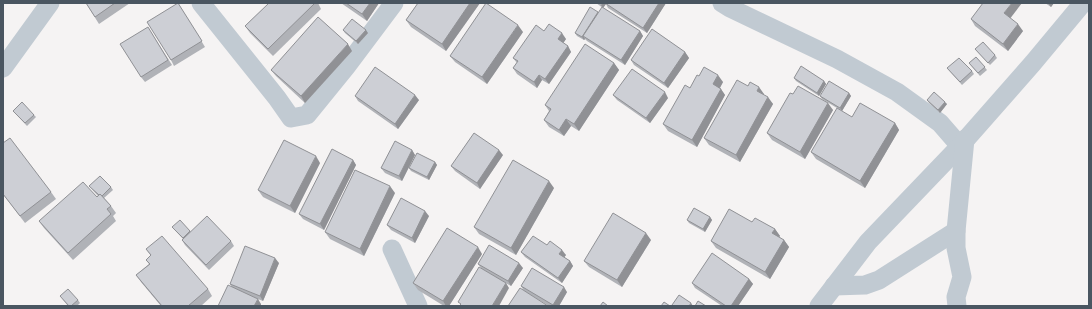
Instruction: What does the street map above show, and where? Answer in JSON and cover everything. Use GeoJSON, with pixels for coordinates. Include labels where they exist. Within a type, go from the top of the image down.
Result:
{"type":"FeatureCollection","features":[{"type":"Feature","properties":{"kind":"street"},"geometry":{"type":"LineString","coordinates":[[3,68],[50,3]]}},
{"type":"Feature","properties":{"kind":"street"},"geometry":{"type":"LineString","coordinates":[[201,3],[277,98],[291,118],[307,115],[319,98],[346,67],[394,3]]}},
{"type":"Feature","properties":{"kind":"street"},"geometry":{"type":"LineString","coordinates":[[722,3],[837,59],[897,92],[940,123],[962,142]]}},
{"type":"Feature","properties":{"kind":"street"},"geometry":{"type":"LineString","coordinates":[[819,306],[868,242],[962,142],[1083,3]]}},
{"type":"Feature","properties":{"kind":"street"},"geometry":{"type":"LineString","coordinates":[[957,306],[956,297],[962,277],[956,248],[956,231],[962,142]]}},
{"type":"Feature","properties":{"kind":"street"},"geometry":{"type":"LineString","coordinates":[[834,286],[865,285],[879,280],[956,231]]}},
{"type":"Feature","properties":{"kind":"street"},"geometry":{"type":"LineString","coordinates":[[392,249],[418,306]]}},
{"type":"Feature","properties":{"kind":"building"},"geometry":{"type":"Polygon","coordinates":[[[86,3],[115,3],[95,17],[86,3]]]}},
{"type":"Feature","properties":{"kind":"building"},"geometry":{"type":"Polygon","coordinates":[[[178,3],[202,41],[171,60],[147,22],[178,3]]]}},
{"type":"Feature","properties":{"kind":"building"},"geometry":{"type":"Polygon","coordinates":[[[269,3],[315,3],[268,49],[245,26],[269,3]]]}},
{"type":"Feature","properties":{"kind":"building"},"geometry":{"type":"Polygon","coordinates":[[[346,3],[370,3],[362,14],[346,3]]]}},
{"type":"Feature","properties":{"kind":"building"},"geometry":{"type":"Polygon","coordinates":[[[418,3],[470,3],[442,44],[406,20],[418,3]]]}},
{"type":"Feature","properties":{"kind":"building"},"geometry":{"type":"Polygon","coordinates":[[[486,3],[518,25],[482,77],[450,56],[486,3]]]}},
{"type":"Feature","properties":{"kind":"building"},"geometry":{"type":"Polygon","coordinates":[[[605,3],[659,3],[643,28],[605,3]]]}},
{"type":"Feature","properties":{"kind":"building"},"geometry":{"type":"Polygon","coordinates":[[[983,3],[1012,3],[1004,13],[1018,24],[1003,44],[971,19],[983,3]]]}},
{"type":"Feature","properties":{"kind":"building"},"geometry":{"type":"Polygon","coordinates":[[[590,7],[598,12],[582,37],[575,33],[590,7]]]}},
{"type":"Feature","properties":{"kind":"building"},"geometry":{"type":"Polygon","coordinates":[[[602,7],[640,31],[621,60],[583,36],[602,7]]]}},
{"type":"Feature","properties":{"kind":"building"},"geometry":{"type":"Polygon","coordinates":[[[318,17],[348,44],[301,96],[271,70],[318,17]]]}},
{"type":"Feature","properties":{"kind":"building"},"geometry":{"type":"Polygon","coordinates":[[[352,19],[366,30],[356,41],[343,30],[352,19]]]}},
{"type":"Feature","properties":{"kind":"building"},"geometry":{"type":"Polygon","coordinates":[[[549,24],[562,33],[558,39],[568,46],[545,79],[539,75],[534,82],[513,68],[518,61],[513,58],[536,25],[544,31],[549,24]]]}},
{"type":"Feature","properties":{"kind":"building"},"geometry":{"type":"Polygon","coordinates":[[[148,27],[168,60],[141,77],[120,44],[148,27]]]}},
{"type":"Feature","properties":{"kind":"building"},"geometry":{"type":"Polygon","coordinates":[[[652,29],[685,52],[664,83],[631,60],[652,29]]]}},
{"type":"Feature","properties":{"kind":"building"},"geometry":{"type":"Polygon","coordinates":[[[983,42],[995,55],[988,63],[975,49],[983,42]]]}},
{"type":"Feature","properties":{"kind":"building"},"geometry":{"type":"Polygon","coordinates":[[[585,44],[614,63],[574,124],[566,119],[559,130],[544,120],[551,109],[545,105],[585,44]]]}},
{"type":"Feature","properties":{"kind":"building"},"geometry":{"type":"Polygon","coordinates":[[[976,57],[985,67],[978,73],[969,63],[976,57]]]}},
{"type":"Feature","properties":{"kind":"building"},"geometry":{"type":"Polygon","coordinates":[[[959,58],[972,71],[960,82],[947,68],[959,58]]]}},
{"type":"Feature","properties":{"kind":"building"},"geometry":{"type":"Polygon","coordinates":[[[801,66],[824,81],[817,93],[794,78],[801,66]]]}},
{"type":"Feature","properties":{"kind":"building"},"geometry":{"type":"Polygon","coordinates":[[[375,67],[415,95],[395,124],[355,96],[375,67]]]}},
{"type":"Feature","properties":{"kind":"building"},"geometry":{"type":"Polygon","coordinates":[[[704,67],[718,75],[713,84],[721,89],[692,140],[663,124],[685,85],[690,88],[697,75],[699,76],[704,67]]]}},
{"type":"Feature","properties":{"kind":"building"},"geometry":{"type":"Polygon","coordinates":[[[632,69],[665,92],[646,118],[613,95],[632,69]]]}},
{"type":"Feature","properties":{"kind":"building"},"geometry":{"type":"Polygon","coordinates":[[[737,80],[748,86],[750,82],[759,87],[757,91],[768,97],[736,155],[704,138],[737,80]]]}},
{"type":"Feature","properties":{"kind":"building"},"geometry":{"type":"Polygon","coordinates":[[[829,81],[849,93],[840,108],[820,96],[829,81]]]}},
{"type":"Feature","properties":{"kind":"building"},"geometry":{"type":"Polygon","coordinates":[[[798,86],[828,103],[800,152],[767,133],[790,93],[793,94],[798,86]]]}},
{"type":"Feature","properties":{"kind":"building"},"geometry":{"type":"Polygon","coordinates":[[[934,92],[945,102],[938,110],[927,100],[934,92]]]}},
{"type":"Feature","properties":{"kind":"building"},"geometry":{"type":"Polygon","coordinates":[[[22,102],[34,115],[25,123],[13,111],[22,102]]]}},
{"type":"Feature","properties":{"kind":"building"},"geometry":{"type":"Polygon","coordinates":[[[860,103],[895,123],[860,181],[811,152],[837,108],[852,117],[860,103]]]}},
{"type":"Feature","properties":{"kind":"building"},"geometry":{"type":"Polygon","coordinates":[[[474,133],[499,150],[477,183],[451,166],[474,133]]]}},
{"type":"Feature","properties":{"kind":"building"},"geometry":{"type":"Polygon","coordinates":[[[10,138],[51,192],[20,216],[3,194],[3,143],[10,138]]]}},
{"type":"Feature","properties":{"kind":"building"},"geometry":{"type":"Polygon","coordinates":[[[284,140],[316,156],[290,206],[258,190],[284,140]]]}},
{"type":"Feature","properties":{"kind":"building"},"geometry":{"type":"Polygon","coordinates":[[[395,141],[412,150],[399,176],[381,168],[395,141]]]}},
{"type":"Feature","properties":{"kind":"building"},"geometry":{"type":"Polygon","coordinates":[[[332,149],[353,160],[320,224],[299,214],[332,149]]]}},
{"type":"Feature","properties":{"kind":"building"},"geometry":{"type":"Polygon","coordinates":[[[417,153],[435,162],[427,177],[409,168],[417,153]]]}},
{"type":"Feature","properties":{"kind":"building"},"geometry":{"type":"Polygon","coordinates":[[[513,160],[549,181],[511,248],[474,227],[513,160]]]}},
{"type":"Feature","properties":{"kind":"building"},"geometry":{"type":"Polygon","coordinates":[[[355,170],[390,186],[360,249],[325,232],[355,170]]]}},
{"type":"Feature","properties":{"kind":"building"},"geometry":{"type":"Polygon","coordinates":[[[100,176],[111,187],[102,196],[89,186],[100,176]]]}},
{"type":"Feature","properties":{"kind":"building"},"geometry":{"type":"Polygon","coordinates":[[[83,182],[97,197],[100,194],[111,206],[107,209],[111,214],[68,253],[39,221],[83,182]]]}},
{"type":"Feature","properties":{"kind":"building"},"geometry":{"type":"Polygon","coordinates":[[[401,198],[425,211],[412,238],[387,225],[401,198]]]}},
{"type":"Feature","properties":{"kind":"building"},"geometry":{"type":"Polygon","coordinates":[[[694,208],[710,217],[703,229],[687,220],[694,208]]]}},
{"type":"Feature","properties":{"kind":"building"},"geometry":{"type":"Polygon","coordinates":[[[729,209],[752,222],[755,218],[775,229],[772,233],[784,240],[765,272],[711,241],[729,209]]]}},
{"type":"Feature","properties":{"kind":"building"},"geometry":{"type":"Polygon","coordinates":[[[613,213],[646,233],[617,280],[584,261],[613,213]]]}},
{"type":"Feature","properties":{"kind":"building"},"geometry":{"type":"Polygon","coordinates":[[[207,216],[231,241],[206,265],[182,240],[207,216]]]}},
{"type":"Feature","properties":{"kind":"building"},"geometry":{"type":"Polygon","coordinates":[[[180,220],[190,231],[183,238],[172,227],[180,220]]]}},
{"type":"Feature","properties":{"kind":"building"},"geometry":{"type":"Polygon","coordinates":[[[447,228],[478,247],[443,301],[413,283],[447,228]]]}},
{"type":"Feature","properties":{"kind":"building"},"geometry":{"type":"Polygon","coordinates":[[[162,236],[208,289],[188,306],[162,306],[136,275],[150,264],[146,260],[151,255],[146,249],[162,236]]]}},
{"type":"Feature","properties":{"kind":"building"},"geometry":{"type":"Polygon","coordinates":[[[533,236],[547,245],[550,241],[562,250],[559,254],[570,261],[558,278],[521,252],[533,236]]]}},
{"type":"Feature","properties":{"kind":"building"},"geometry":{"type":"Polygon","coordinates":[[[489,245],[519,263],[508,281],[478,264],[489,245]]]}},
{"type":"Feature","properties":{"kind":"building"},"geometry":{"type":"Polygon","coordinates":[[[245,246],[275,258],[260,296],[230,284],[245,246]]]}},
{"type":"Feature","properties":{"kind":"building"},"geometry":{"type":"Polygon","coordinates":[[[712,253],[749,279],[731,306],[726,306],[692,283],[712,253]]]}},
{"type":"Feature","properties":{"kind":"building"},"geometry":{"type":"Polygon","coordinates":[[[479,267],[506,283],[492,306],[459,306],[461,304],[458,302],[479,267]]]}},
{"type":"Feature","properties":{"kind":"building"},"geometry":{"type":"Polygon","coordinates":[[[532,268],[564,287],[553,305],[521,286],[532,268]]]}},
{"type":"Feature","properties":{"kind":"building"},"geometry":{"type":"Polygon","coordinates":[[[228,285],[258,299],[254,306],[218,306],[228,285]]]}},
{"type":"Feature","properties":{"kind":"building"},"geometry":{"type":"Polygon","coordinates":[[[520,288],[548,306],[508,306],[520,288]]]}},
{"type":"Feature","properties":{"kind":"building"},"geometry":{"type":"Polygon","coordinates":[[[68,289],[78,300],[71,306],[69,306],[60,296],[68,289]]]}},
{"type":"Feature","properties":{"kind":"building"},"geometry":{"type":"Polygon","coordinates":[[[679,295],[691,303],[689,306],[672,305],[679,295]]]}},
{"type":"Feature","properties":{"kind":"building"},"geometry":{"type":"Polygon","coordinates":[[[698,301],[706,306],[695,306],[698,301]]]}},
{"type":"Feature","properties":{"kind":"building"},"geometry":{"type":"Polygon","coordinates":[[[603,302],[608,306],[600,306],[603,302]]]}},
{"type":"Feature","properties":{"kind":"building"},"geometry":{"type":"Polygon","coordinates":[[[664,302],[670,306],[661,306],[664,302]]]}}]}
